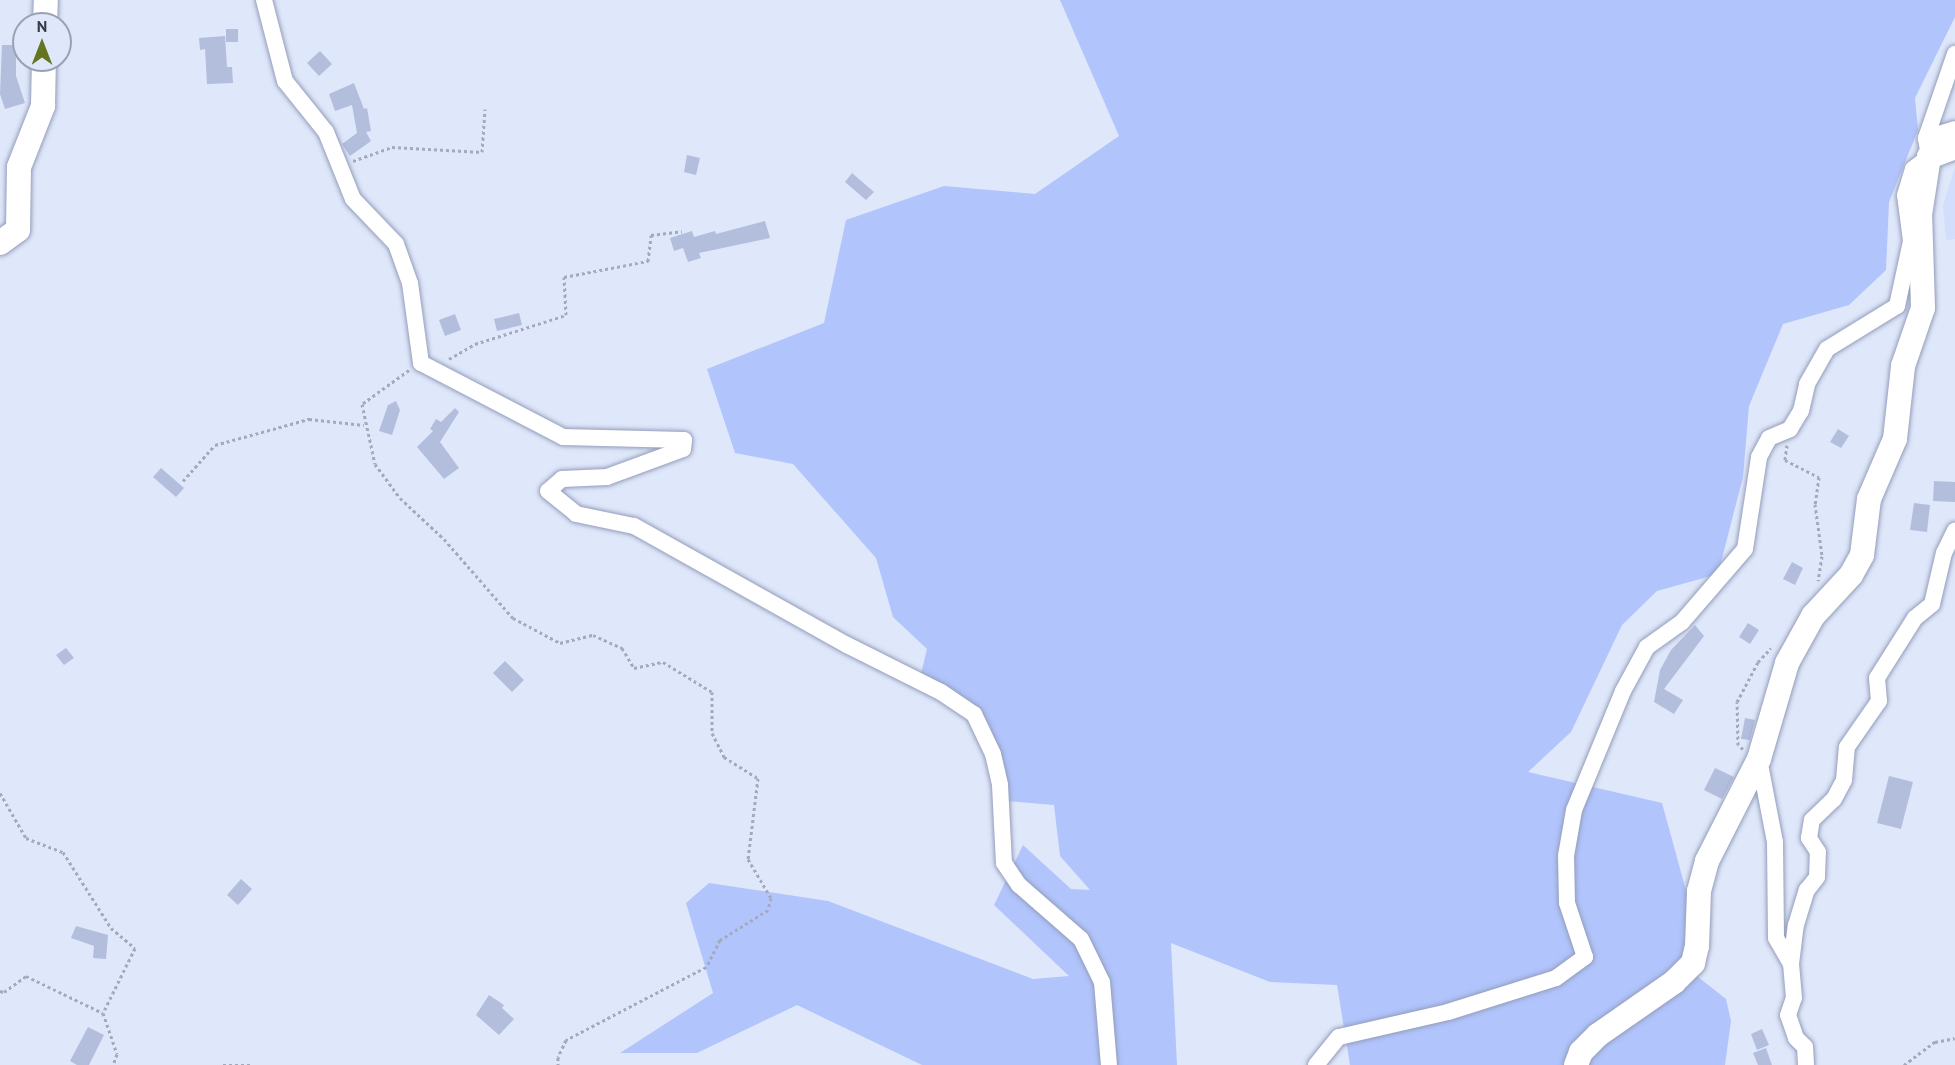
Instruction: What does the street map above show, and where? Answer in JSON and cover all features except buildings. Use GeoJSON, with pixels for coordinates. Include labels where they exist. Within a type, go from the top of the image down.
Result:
{"type":"FeatureCollection","features":[{"type":"Feature","properties":{"kind":"main road"},"geometry":{"type":"LineString","coordinates":[[0,243],[18,230],[19,167],[43,106],[44,72]]}},
{"type":"Feature","properties":{"kind":"main road"},"geometry":{"type":"LineString","coordinates":[[1576,1065],[1581,1052],[1598,1035],[1674,982],[1693,963],[1697,946],[1699,891],[1707,861],[1761,752],[1787,663],[1800,636],[1830,594],[1851,575],[1862,555],[1869,499],[1895,439],[1903,366],[1923,308],[1925,273],[1920,215],[1927,148],[1955,147]]}},
{"type":"Feature","properties":{"kind":"street"},"geometry":{"type":"LineString","coordinates":[[264,0],[285,81],[326,132],[344,171],[353,199],[396,244],[410,283],[421,363],[446,380],[563,437],[684,440],[683,449],[607,477],[562,478],[548,491],[576,514],[634,526],[847,645],[899,669],[975,714],[993,754],[1000,785],[1004,863],[1019,885],[1081,939],[1102,982],[1109,1065]]}},
{"type":"Feature","properties":{"kind":"street"},"geometry":{"type":"LineString","coordinates":[[1316,1065],[1339,1037],[1448,1012],[1557,978],[1585,957],[1567,903],[1566,856],[1574,810],[1623,691],[1647,648],[1682,622],[1745,549],[1759,457],[1769,438],[1790,429],[1801,411],[1807,384],[1827,349],[1896,306],[1911,241],[1905,195],[1913,169],[1927,148],[1955,54]]}},
{"type":"Feature","properties":{"kind":"street"},"geometry":{"type":"LineString","coordinates":[[1927,148],[1955,129]]}},
{"type":"Feature","properties":{"kind":"street"},"geometry":{"type":"LineString","coordinates":[[1806,1065],[1805,1047],[1796,1038],[1788,1015],[1794,998],[1791,964],[1801,906],[1817,877],[1818,852],[1809,838],[1812,820],[1834,799],[1845,780],[1847,747],[1880,701],[1876,678],[1915,618],[1932,604],[1944,553],[1955,530]]}},
{"type":"Feature","properties":{"kind":"street"},"geometry":{"type":"LineString","coordinates":[[1761,752],[1775,842],[1776,938],[1791,964]]}},
{"type":"Feature","properties":{"kind":"path"},"geometry":{"type":"LineString","coordinates":[[344,171],[349,163],[392,147],[482,152],[485,109]]}},
{"type":"Feature","properties":{"kind":"path"},"geometry":{"type":"LineString","coordinates":[[446,380],[445,362],[476,344],[566,315],[564,277],[648,261],[651,235],[682,231]]}},
{"type":"Feature","properties":{"kind":"path"},"geometry":{"type":"LineString","coordinates":[[421,363],[362,404],[364,425],[375,464],[400,498],[444,539],[513,618],[560,643],[593,635],[622,648],[634,668],[663,662],[712,692],[712,733],[724,758],[758,778],[748,859],[771,898],[768,910],[720,940],[706,967],[566,1040],[558,1057],[558,1065]]}},
{"type":"Feature","properties":{"kind":"path"},"geometry":{"type":"LineString","coordinates":[[183,481],[216,445],[309,419],[364,425]]}},
{"type":"Feature","properties":{"kind":"path"},"geometry":{"type":"LineString","coordinates":[[1790,429],[1785,460],[1819,477],[1815,504],[1822,556],[1817,586]]}},
{"type":"Feature","properties":{"kind":"path"},"geometry":{"type":"LineString","coordinates":[[1761,752],[1749,753],[1738,745],[1737,702],[1758,662],[1774,646]]}},
{"type":"Feature","properties":{"kind":"path"},"geometry":{"type":"LineString","coordinates":[[0,793],[26,838],[63,852],[111,928],[135,948],[103,1013],[117,1054],[113,1065]]}},
{"type":"Feature","properties":{"kind":"path"},"geometry":{"type":"LineString","coordinates":[[0,991],[4,992],[26,976],[103,1013]]}},
{"type":"Feature","properties":{"kind":"path"},"geometry":{"type":"LineString","coordinates":[[1904,1065],[1935,1042],[1955,1038]]}},
{"type":"Feature","properties":{"kind":"path"},"geometry":{"type":"LineString","coordinates":[[223,1065],[252,1065]]}},
{"type":"Feature","properties":{"kind":"shaded area"},"geometry":{"type":"Polygon","coordinates":[[[1060,0],[1955,0],[1955,17],[1915,98],[1918,130],[1889,202],[1886,270],[1849,305],[1783,324],[1749,406],[1743,477],[1718,574],[1657,591],[1622,625],[1571,732],[1528,772],[1662,803],[1690,905],[1688,969],[1726,999],[1731,1021],[1725,1065],[1350,1065],[1337,985],[1270,982],[1171,943],[1177,1065],[922,1065],[797,1005],[697,1053],[620,1053],[713,993],[686,903],[709,883],[828,901],[1033,979],[1069,976],[994,905],[1023,845],[1071,889],[1090,890],[1060,856],[1054,805],[995,800],[978,709],[918,686],[927,649],[893,617],[876,558],[793,464],[735,453],[707,369],[824,323],[846,220],[944,186],[1035,194],[1119,136],[1060,0]]]}},
{"type":"Feature","properties":{"kind":"shaded area"},"geometry":{"type":"Polygon","coordinates":[[[1955,167],[1955,239],[1946,240],[1943,206],[1955,167]]]}}]}
